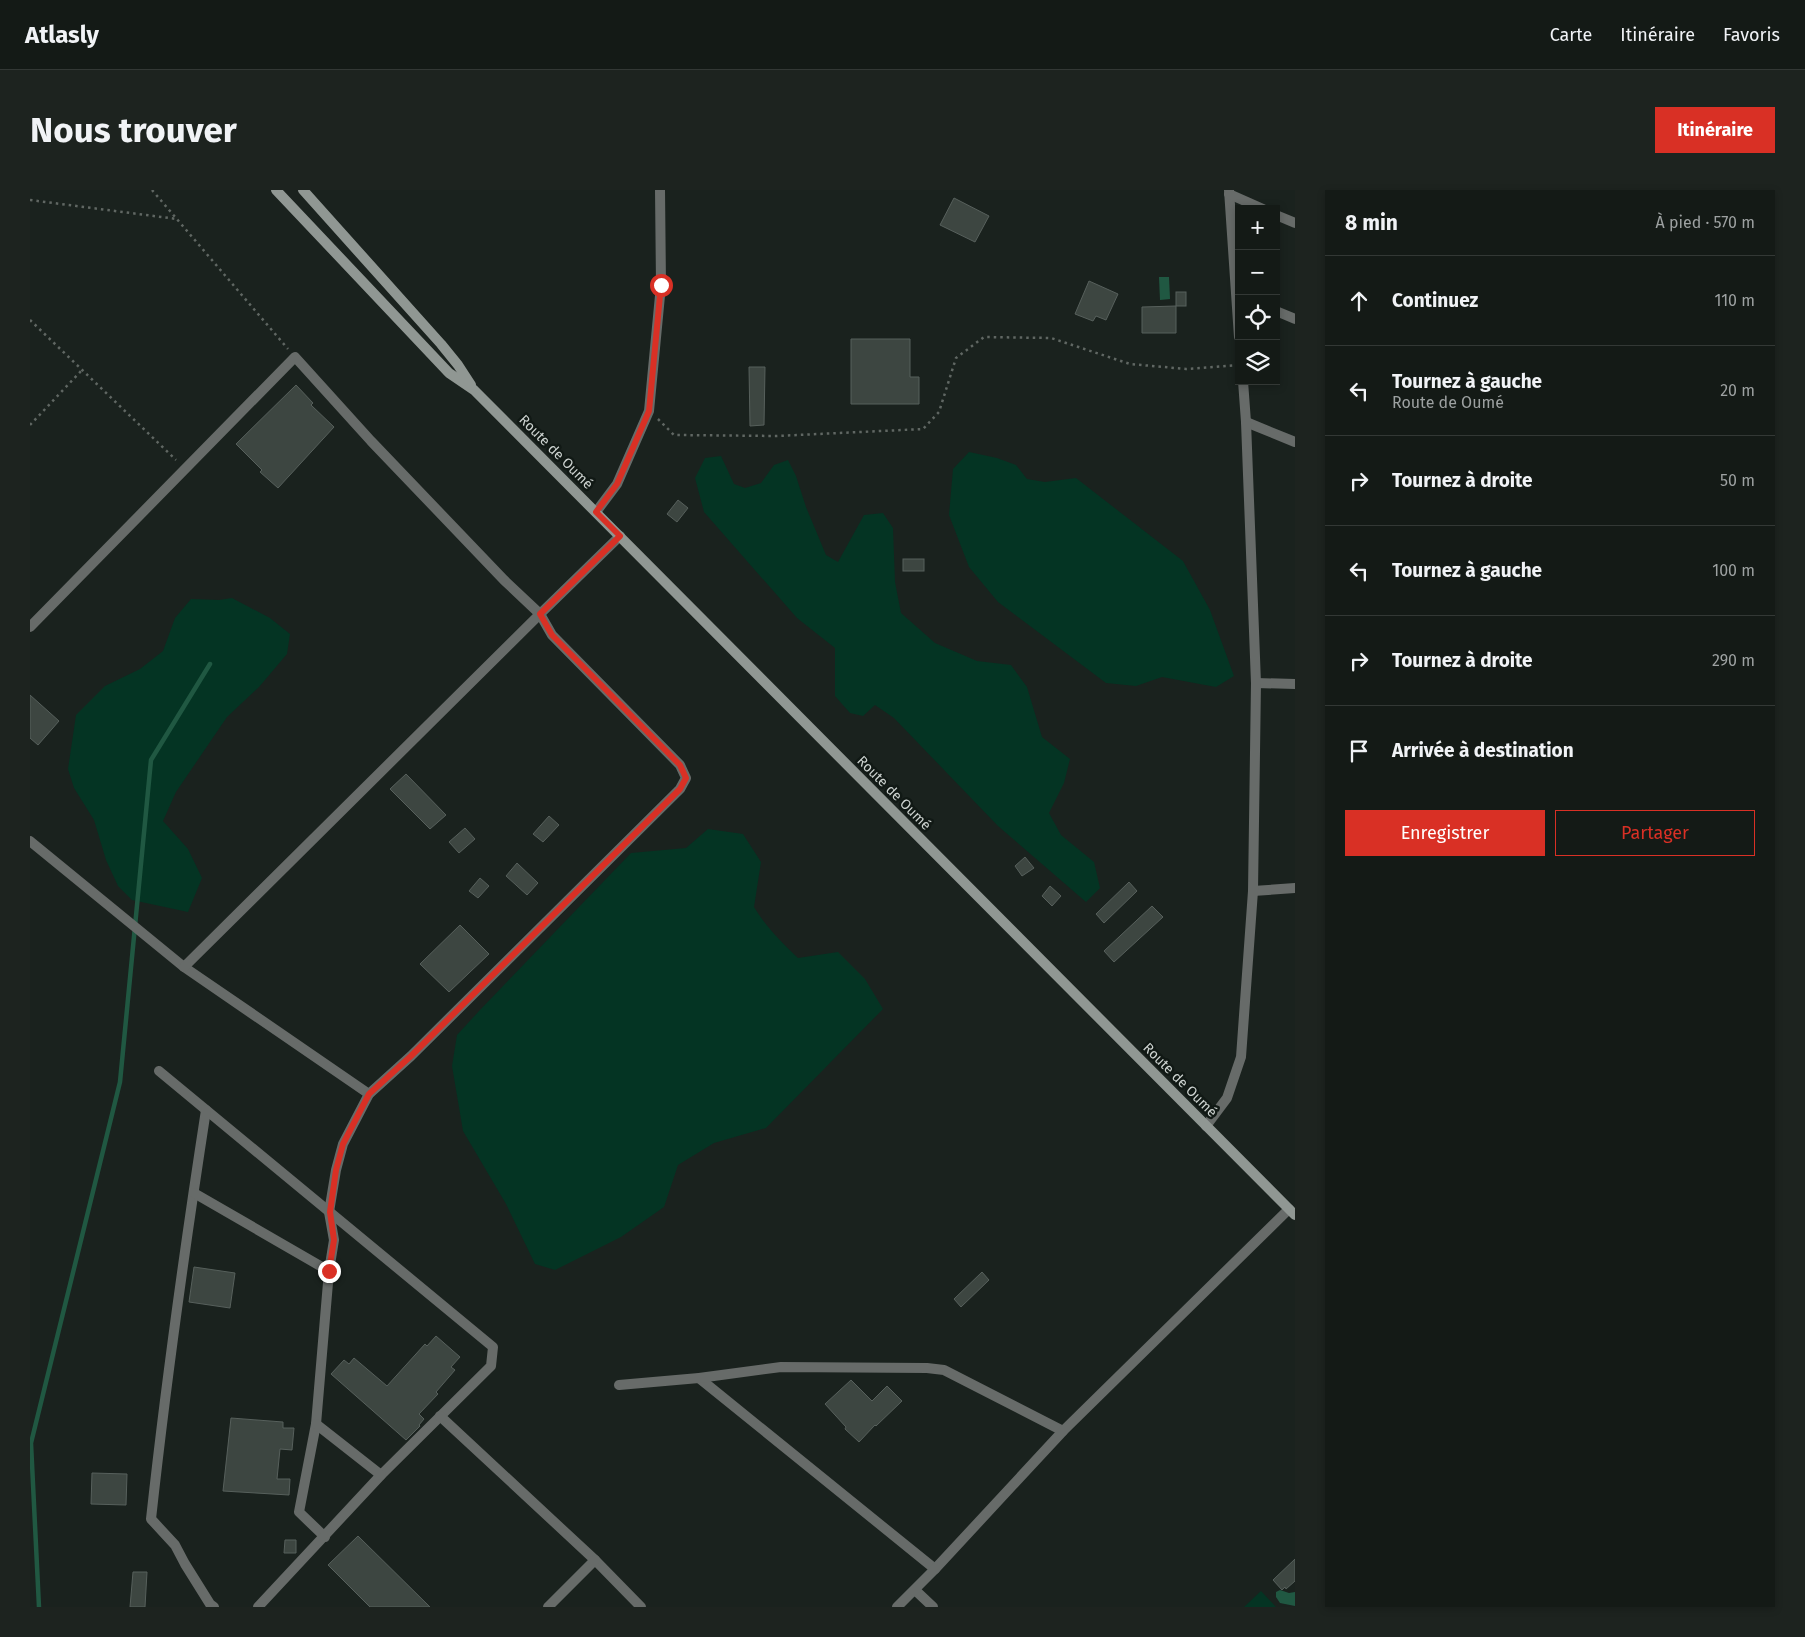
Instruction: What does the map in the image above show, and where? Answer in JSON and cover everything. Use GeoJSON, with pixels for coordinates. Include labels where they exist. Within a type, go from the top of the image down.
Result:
{"type":"FeatureCollection","features":[{"type":"Feature","properties":{"kind":"main road"},"geometry":{"type":"LineString","coordinates":[[276,190],[443,366],[474,390]]}},
{"type":"Feature","properties":{"kind":"main road"},"geometry":{"type":"LineString","coordinates":[[303,190],[441,344],[458,365],[474,390]]}},
{"type":"Feature","properties":{"kind":"main road","name":"Route de Oumé"},"geometry":{"type":"LineString","coordinates":[[474,390],[1292,1212]]}},
{"type":"Feature","properties":{"kind":"street"},"geometry":{"type":"LineString","coordinates":[[596,512],[617,484],[649,411],[661,285],[660,190]]}},
{"type":"Feature","properties":{"kind":"street"},"geometry":{"type":"LineString","coordinates":[[1229,192],[1254,205]]}},
{"type":"Feature","properties":{"kind":"street"},"geometry":{"type":"LineString","coordinates":[[1229,192],[1235,269]]}},
{"type":"Feature","properties":{"kind":"street"},"geometry":{"type":"LineString","coordinates":[[1280,217],[1295,223]]}},
{"type":"Feature","properties":{"kind":"street"},"geometry":{"type":"LineString","coordinates":[[1280,313],[1295,319]]}},
{"type":"Feature","properties":{"kind":"street"},"geometry":{"type":"LineString","coordinates":[[30,627],[294,357],[430,503],[504,580],[540,614],[552,635],[680,765],[686,778],[680,789],[673,796],[411,1056],[369,1094],[343,1144],[336,1170],[330,1212],[334,1240],[329,1271],[316,1424],[299,1512],[325,1537]]}},
{"type":"Feature","properties":{"kind":"street"},"geometry":{"type":"LineString","coordinates":[[1206,1126],[1227,1098],[1242,1057],[1253,890],[1256,683],[1243,385]]}},
{"type":"Feature","properties":{"kind":"street"},"geometry":{"type":"LineString","coordinates":[[1246,422],[1295,442]]}},
{"type":"Feature","properties":{"kind":"street"},"geometry":{"type":"LineString","coordinates":[[184,967],[620,536]]}},
{"type":"Feature","properties":{"kind":"street"},"geometry":{"type":"LineString","coordinates":[[1256,683],[1295,684]]}},
{"type":"Feature","properties":{"kind":"street"},"geometry":{"type":"LineString","coordinates":[[30,841],[184,967],[369,1094]]}},
{"type":"Feature","properties":{"kind":"street"},"geometry":{"type":"LineString","coordinates":[[1253,890],[1295,888]]}},
{"type":"Feature","properties":{"kind":"street"},"geometry":{"type":"LineString","coordinates":[[159,1071],[493,1347],[491,1366],[381,1475],[258,1607]]}},
{"type":"Feature","properties":{"kind":"street"},"geometry":{"type":"LineString","coordinates":[[206,1110],[166,1381],[151,1519],[176,1546],[184,1564],[210,1604],[214,1607]]}},
{"type":"Feature","properties":{"kind":"street"},"geometry":{"type":"LineString","coordinates":[[194,1194],[329,1271]]}},
{"type":"Feature","properties":{"kind":"street"},"geometry":{"type":"LineString","coordinates":[[897,1607],[935,1569],[1063,1431],[1292,1212]]}},
{"type":"Feature","properties":{"kind":"street"},"geometry":{"type":"LineString","coordinates":[[619,1385],[699,1378],[781,1367],[927,1368],[944,1370],[1063,1431]]}},
{"type":"Feature","properties":{"kind":"street"},"geometry":{"type":"LineString","coordinates":[[699,1378],[935,1569]]}},
{"type":"Feature","properties":{"kind":"street"},"geometry":{"type":"LineString","coordinates":[[440,1416],[595,1560],[640,1607]]}},
{"type":"Feature","properties":{"kind":"street"},"geometry":{"type":"LineString","coordinates":[[316,1424],[381,1475]]}},
{"type":"Feature","properties":{"kind":"street"},"geometry":{"type":"LineString","coordinates":[[548,1607],[595,1560]]}},
{"type":"Feature","properties":{"kind":"street"},"geometry":{"type":"LineString","coordinates":[[915,1590],[933,1607]]}},
{"type":"Feature","properties":{"kind":"path"},"geometry":{"type":"LineString","coordinates":[[152,190],[179,219],[294,357]]}},
{"type":"Feature","properties":{"kind":"path"},"geometry":{"type":"LineString","coordinates":[[30,200],[179,219]]}},
{"type":"Feature","properties":{"kind":"path"},"geometry":{"type":"LineString","coordinates":[[30,320],[184,468]]}},
{"type":"Feature","properties":{"kind":"path"},"geometry":{"type":"LineString","coordinates":[[649,411],[674,435],[777,436],[923,429],[939,412],[956,358],[984,336],[1051,338],[1130,364],[1186,369],[1235,365]]}},
{"type":"Feature","properties":{"kind":"path"},"geometry":{"type":"LineString","coordinates":[[30,425],[82,370]]}},
{"type":"Feature","properties":{"kind":"shaded area"},"geometry":{"type":"Polygon","coordinates":[[[1159,277],[1169,277],[1170,299],[1160,300],[1159,277]]]}},
{"type":"Feature","properties":{"kind":"shaded area"},"geometry":{"type":"Polygon","coordinates":[[[969,452],[997,458],[1016,465],[1027,479],[1045,482],[1076,478],[1183,561],[1210,610],[1234,676],[1216,687],[1162,677],[1136,686],[1106,683],[998,602],[969,567],[949,515],[953,469],[969,452]]]}},
{"type":"Feature","properties":{"kind":"shaded area"},"geometry":{"type":"Polygon","coordinates":[[[721,456],[734,484],[745,488],[761,483],[774,465],[788,460],[826,555],[838,562],[864,515],[883,513],[893,528],[895,582],[901,613],[935,643],[977,661],[1011,665],[1027,687],[1042,737],[1070,759],[1064,783],[1049,813],[1061,835],[1094,862],[1100,888],[1086,902],[998,826],[894,718],[875,705],[863,716],[850,713],[835,696],[835,648],[797,618],[704,512],[695,478],[705,458],[721,456]]]}},
{"type":"Feature","properties":{"kind":"shaded area"},"geometry":{"type":"Polygon","coordinates":[[[232,598],[270,618],[290,634],[287,654],[259,687],[227,717],[176,792],[163,821],[188,849],[202,878],[188,912],[132,900],[118,886],[106,860],[94,820],[74,788],[68,769],[76,715],[105,686],[140,669],[163,651],[175,618],[191,599],[219,600],[232,598]]]}},
{"type":"Feature","properties":{"kind":"shaded area"},"geometry":{"type":"Polygon","coordinates":[[[708,829],[743,834],[761,862],[754,907],[780,940],[798,958],[838,952],[865,979],[883,1009],[766,1128],[714,1143],[678,1165],[664,1207],[621,1237],[555,1270],[535,1264],[506,1204],[463,1131],[452,1066],[457,1035],[631,853],[686,848],[708,829]]]}},
{"type":"Feature","properties":{"kind":"shaded area"},"geometry":{"type":"Polygon","coordinates":[[[1280,1590],[1289,1593],[1295,1592],[1295,1606],[1280,1603],[1276,1597],[1276,1592],[1280,1590]]]}},
{"type":"Feature","properties":{"kind":"shaded area"},"geometry":{"type":"Polygon","coordinates":[[[1261,1591],[1276,1607],[1244,1607],[1261,1591]]]}},
{"type":"Feature","properties":{"kind":"building"},"geometry":{"type":"Polygon","coordinates":[[[954,198],[989,216],[975,242],[940,225],[954,198]]]}},
{"type":"Feature","properties":{"kind":"building"},"geometry":{"type":"Polygon","coordinates":[[[1089,281],[1118,294],[1106,320],[1096,316],[1093,321],[1075,314],[1089,281]]]}},
{"type":"Feature","properties":{"kind":"building"},"geometry":{"type":"Polygon","coordinates":[[[1176,292],[1186,292],[1186,306],[1176,306],[1176,292]]]}},
{"type":"Feature","properties":{"kind":"building"},"geometry":{"type":"Polygon","coordinates":[[[1176,306],[1176,333],[1142,333],[1142,307],[1176,306]]]}},
{"type":"Feature","properties":{"kind":"building"},"geometry":{"type":"Polygon","coordinates":[[[851,339],[910,339],[910,377],[919,377],[919,404],[851,404],[851,339]]]}},
{"type":"Feature","properties":{"kind":"building"},"geometry":{"type":"Polygon","coordinates":[[[749,367],[765,367],[764,425],[750,426],[749,367]]]}},
{"type":"Feature","properties":{"kind":"building"},"geometry":{"type":"Polygon","coordinates":[[[296,385],[313,403],[311,405],[334,427],[278,488],[260,472],[262,470],[236,444],[296,385]]]}},
{"type":"Feature","properties":{"kind":"building"},"geometry":{"type":"Polygon","coordinates":[[[678,500],[688,508],[677,522],[667,514],[678,500]]]}},
{"type":"Feature","properties":{"kind":"building"},"geometry":{"type":"Polygon","coordinates":[[[903,559],[924,559],[924,571],[903,571],[903,559]]]}},
{"type":"Feature","properties":{"kind":"building"},"geometry":{"type":"Polygon","coordinates":[[[30,695],[59,721],[38,745],[30,738],[30,695]]]}},
{"type":"Feature","properties":{"kind":"building"},"geometry":{"type":"Polygon","coordinates":[[[406,774],[446,815],[430,829],[390,789],[406,774]]]}},
{"type":"Feature","properties":{"kind":"building"},"geometry":{"type":"Polygon","coordinates":[[[549,816],[559,825],[543,842],[533,834],[549,816]]]}},
{"type":"Feature","properties":{"kind":"building"},"geometry":{"type":"Polygon","coordinates":[[[465,828],[475,839],[459,853],[449,842],[465,828]]]}},
{"type":"Feature","properties":{"kind":"building"},"geometry":{"type":"Polygon","coordinates":[[[1025,857],[1034,868],[1022,876],[1015,866],[1025,857]]]}},
{"type":"Feature","properties":{"kind":"building"},"geometry":{"type":"Polygon","coordinates":[[[517,863],[538,883],[527,895],[506,876],[517,863]]]}},
{"type":"Feature","properties":{"kind":"building"},"geometry":{"type":"Polygon","coordinates":[[[480,878],[489,886],[478,898],[469,891],[480,878]]]}},
{"type":"Feature","properties":{"kind":"building"},"geometry":{"type":"Polygon","coordinates":[[[1129,882],[1137,891],[1104,923],[1096,914],[1129,882]]]}},
{"type":"Feature","properties":{"kind":"building"},"geometry":{"type":"Polygon","coordinates":[[[1050,886],[1061,896],[1052,906],[1042,896],[1050,886]]]}},
{"type":"Feature","properties":{"kind":"building"},"geometry":{"type":"Polygon","coordinates":[[[1152,906],[1163,917],[1114,962],[1104,951],[1152,906]]]}},
{"type":"Feature","properties":{"kind":"building"},"geometry":{"type":"Polygon","coordinates":[[[460,925],[489,954],[449,992],[420,964],[460,925]]]}},
{"type":"Feature","properties":{"kind":"building"},"geometry":{"type":"Polygon","coordinates":[[[194,1267],[235,1273],[230,1308],[189,1302],[194,1267]]]}},
{"type":"Feature","properties":{"kind":"building"},"geometry":{"type":"Polygon","coordinates":[[[982,1272],[989,1280],[961,1307],[954,1299],[982,1272]]]}},
{"type":"Feature","properties":{"kind":"building"},"geometry":{"type":"Polygon","coordinates":[[[436,1336],[460,1357],[451,1367],[455,1370],[436,1392],[438,1394],[419,1414],[424,1419],[420,1426],[406,1440],[331,1374],[344,1360],[349,1364],[354,1358],[387,1386],[425,1344],[427,1346],[436,1336]]]}},
{"type":"Feature","properties":{"kind":"building"},"geometry":{"type":"Polygon","coordinates":[[[851,1380],[872,1401],[887,1386],[902,1401],[859,1442],[845,1429],[846,1427],[825,1404],[851,1380]]]}},
{"type":"Feature","properties":{"kind":"building"},"geometry":{"type":"Polygon","coordinates":[[[231,1418],[283,1422],[283,1428],[294,1428],[292,1450],[280,1449],[277,1479],[290,1479],[289,1495],[223,1491],[231,1418]]]}},
{"type":"Feature","properties":{"kind":"building"},"geometry":{"type":"Polygon","coordinates":[[[92,1473],[127,1474],[126,1505],[91,1504],[92,1473]]]}},
{"type":"Feature","properties":{"kind":"building"},"geometry":{"type":"Polygon","coordinates":[[[358,1536],[430,1607],[370,1607],[328,1565],[358,1536]]]}},
{"type":"Feature","properties":{"kind":"building"},"geometry":{"type":"Polygon","coordinates":[[[285,1540],[296,1540],[296,1553],[284,1553],[285,1540]]]}},
{"type":"Feature","properties":{"kind":"building"},"geometry":{"type":"Polygon","coordinates":[[[1295,1559],[1295,1581],[1282,1590],[1273,1580],[1295,1559]]]}},
{"type":"Feature","properties":{"kind":"building"},"geometry":{"type":"Polygon","coordinates":[[[133,1572],[147,1572],[145,1607],[130,1607],[133,1572]]]}},
{"type":"Feature","properties":{"kind":"waterway"},"geometry":{"type":"LineString","coordinates":[[39,1607],[31,1443],[120,1082],[151,760],[210,664]]}},
{"type":"Feature","properties":{"kind":"route"},"geometry":{"type":"LineString","coordinates":[[329,1271],[334,1240],[330,1212],[336,1170],[343,1144],[369,1094],[411,1056],[680,789],[686,778],[680,765],[552,635],[540,614],[620,536],[596,512],[617,484],[649,411],[661,285]]}}]}
